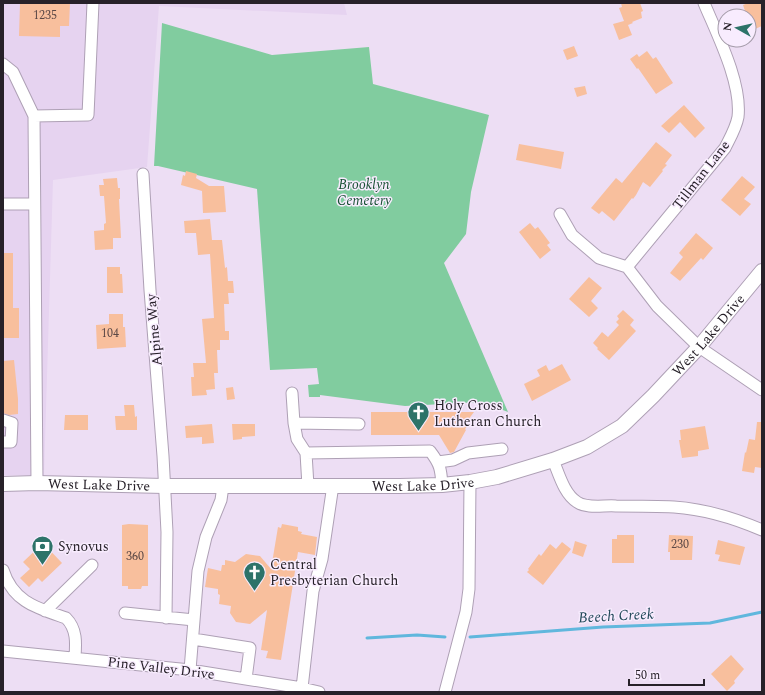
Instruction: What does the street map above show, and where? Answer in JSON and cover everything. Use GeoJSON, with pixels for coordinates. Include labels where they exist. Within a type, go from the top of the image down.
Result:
{"type":"FeatureCollection","features":[{"type":"Feature","properties":{"kind":"main road","name":"West Lake Drive"},"geometry":{"type":"LineString","coordinates":[[3,484],[37,483],[164,486],[442,485],[497,477],[553,460],[587,447],[622,426],[644,406],[699,347],[762,271]]}},
{"type":"Feature","properties":{"kind":"street"},"geometry":{"type":"LineString","coordinates":[[34,116],[88,115],[94,3]]}},
{"type":"Feature","properties":{"kind":"street","name":"Tillman Lane"},"geometry":{"type":"LineString","coordinates":[[627,267],[725,148],[734,130],[738,117],[737,94],[729,65],[704,3]]}},
{"type":"Feature","properties":{"kind":"street"},"geometry":{"type":"LineString","coordinates":[[3,64],[13,72],[34,116],[37,483]]}},
{"type":"Feature","properties":{"kind":"street","name":"Alpine Way"},"geometry":{"type":"LineString","coordinates":[[143,174],[167,532],[166,618]]}},
{"type":"Feature","properties":{"kind":"street"},"geometry":{"type":"LineString","coordinates":[[3,204],[34,204]]}},
{"type":"Feature","properties":{"kind":"street"},"geometry":{"type":"LineString","coordinates":[[560,214],[572,235],[598,258],[627,267],[657,306],[699,347],[762,390]]}},
{"type":"Feature","properties":{"kind":"street"},"geometry":{"type":"LineString","coordinates":[[292,393],[297,440],[306,453],[308,486]]}},
{"type":"Feature","properties":{"kind":"street"},"geometry":{"type":"LineString","coordinates":[[3,420],[12,423],[11,442],[3,442]]}},
{"type":"Feature","properties":{"kind":"street"},"geometry":{"type":"LineString","coordinates":[[294,423],[359,424]]}},
{"type":"Feature","properties":{"kind":"street"},"geometry":{"type":"LineString","coordinates":[[438,462],[454,460],[468,453],[502,449]]}},
{"type":"Feature","properties":{"kind":"street"},"geometry":{"type":"LineString","coordinates":[[306,453],[430,451],[438,462],[441,472],[442,485]]}},
{"type":"Feature","properties":{"kind":"street"},"geometry":{"type":"LineString","coordinates":[[553,460],[570,497],[578,504],[595,506],[675,507],[701,511],[743,522],[762,530]]}},
{"type":"Feature","properties":{"kind":"street"},"geometry":{"type":"LineString","coordinates":[[445,692],[466,612],[469,589],[470,482]]}},
{"type":"Feature","properties":{"kind":"street"},"geometry":{"type":"LineString","coordinates":[[190,670],[198,572],[206,537],[220,500],[222,486]]}},
{"type":"Feature","properties":{"kind":"street"},"geometry":{"type":"LineString","coordinates":[[302,688],[313,591],[322,559],[333,486]]}},
{"type":"Feature","properties":{"kind":"street"},"geometry":{"type":"LineString","coordinates":[[45,610],[92,565]]}},
{"type":"Feature","properties":{"kind":"street"},"geometry":{"type":"LineString","coordinates":[[3,570],[8,584],[22,599],[29,604],[66,618],[70,622],[75,634],[75,657]]}},
{"type":"Feature","properties":{"kind":"street"},"geometry":{"type":"LineString","coordinates":[[125,613],[194,620]]}},
{"type":"Feature","properties":{"kind":"street"},"geometry":{"type":"LineString","coordinates":[[193,639],[250,648],[246,679]]}},
{"type":"Feature","properties":{"kind":"street","name":"Pine Valley Drive"},"geometry":{"type":"LineString","coordinates":[[3,651],[75,657],[190,670],[319,692]]}},
{"type":"Feature","properties":{"kind":"shaded area"},"geometry":{"type":"Polygon","coordinates":[[[3,3],[344,3],[347,15],[159,6],[147,167],[53,180],[44,475],[3,475],[3,3]]]}},
{"type":"Feature","properties":{"kind":"green space","name":"Brooklyn Cemetery"},"geometry":{"type":"Polygon","coordinates":[[[162,23],[272,55],[369,47],[373,84],[489,115],[471,192],[466,234],[444,263],[508,412],[482,402],[405,406],[320,395],[320,397],[309,397],[308,385],[319,384],[317,368],[270,370],[257,189],[154,166],[162,23]]]}},
{"type":"Feature","properties":{"kind":"building"},"geometry":{"type":"Polygon","coordinates":[[[20,3],[70,3],[69,26],[60,26],[60,37],[19,36],[20,3]]]}},
{"type":"Feature","properties":{"kind":"building"},"geometry":{"type":"Polygon","coordinates":[[[621,3],[640,3],[643,11],[641,12],[642,18],[628,25],[632,35],[619,40],[613,24],[624,21],[619,8],[622,7],[621,3]]]}},
{"type":"Feature","properties":{"kind":"building"},"geometry":{"type":"Polygon","coordinates":[[[748,3],[762,3],[762,26],[757,28],[757,8],[744,8],[743,5],[748,3]]]}},
{"type":"Feature","properties":{"kind":"building"},"geometry":{"type":"Polygon","coordinates":[[[574,46],[578,56],[567,60],[563,50],[574,46]]]}},
{"type":"Feature","properties":{"kind":"building"},"geometry":{"type":"Polygon","coordinates":[[[647,51],[653,59],[656,57],[673,83],[656,94],[630,59],[637,54],[639,57],[647,51]]]}},
{"type":"Feature","properties":{"kind":"building"},"geometry":{"type":"Polygon","coordinates":[[[585,86],[587,94],[577,97],[574,88],[585,86]]]}},
{"type":"Feature","properties":{"kind":"building"},"geometry":{"type":"Polygon","coordinates":[[[684,105],[705,128],[695,138],[680,122],[669,133],[661,126],[684,105]]]}},
{"type":"Feature","properties":{"kind":"building"},"geometry":{"type":"Polygon","coordinates":[[[656,142],[672,155],[665,164],[667,165],[662,170],[663,171],[650,187],[643,182],[636,195],[614,221],[602,211],[599,214],[591,208],[616,178],[622,183],[656,142]]]}},
{"type":"Feature","properties":{"kind":"building"},"geometry":{"type":"Polygon","coordinates":[[[519,144],[564,152],[561,169],[516,160],[519,144]]]}},
{"type":"Feature","properties":{"kind":"building"},"geometry":{"type":"Polygon","coordinates":[[[186,171],[197,174],[196,178],[209,186],[224,186],[226,212],[203,213],[202,191],[181,185],[183,175],[185,176],[186,171]]]}},
{"type":"Feature","properties":{"kind":"building"},"geometry":{"type":"Polygon","coordinates":[[[742,176],[755,187],[744,199],[751,204],[740,216],[721,200],[742,176]]]}},
{"type":"Feature","properties":{"kind":"building"},"geometry":{"type":"Polygon","coordinates":[[[117,178],[118,188],[120,188],[119,199],[121,238],[113,238],[113,249],[95,250],[94,231],[104,230],[104,224],[106,223],[104,196],[100,196],[99,185],[104,185],[103,179],[117,178]]]}},
{"type":"Feature","properties":{"kind":"building"},"geometry":{"type":"Polygon","coordinates":[[[210,219],[212,240],[222,240],[225,268],[227,267],[228,281],[233,281],[234,293],[228,293],[229,304],[224,304],[225,331],[229,331],[229,340],[220,340],[220,350],[217,350],[218,373],[214,373],[215,389],[206,390],[207,395],[192,396],[191,377],[194,377],[193,363],[206,363],[202,319],[214,318],[210,254],[198,255],[196,233],[185,233],[184,221],[210,219]]]}},
{"type":"Feature","properties":{"kind":"building"},"geometry":{"type":"Polygon","coordinates":[[[530,223],[535,229],[538,227],[550,243],[547,245],[551,250],[540,259],[519,232],[530,223]]]}},
{"type":"Feature","properties":{"kind":"building"},"geometry":{"type":"Polygon","coordinates":[[[696,233],[713,248],[703,260],[701,258],[680,281],[670,273],[683,257],[679,253],[696,233]]]}},
{"type":"Feature","properties":{"kind":"building"},"geometry":{"type":"Polygon","coordinates":[[[3,253],[13,253],[13,308],[19,308],[19,338],[3,338],[3,253]]]}},
{"type":"Feature","properties":{"kind":"building"},"geometry":{"type":"Polygon","coordinates":[[[107,267],[120,267],[123,293],[107,293],[107,267]]]}},
{"type":"Feature","properties":{"kind":"building"},"geometry":{"type":"Polygon","coordinates":[[[589,277],[602,288],[591,301],[598,308],[589,317],[569,299],[589,277]]]}},
{"type":"Feature","properties":{"kind":"building"},"geometry":{"type":"Polygon","coordinates":[[[623,310],[634,320],[630,325],[636,331],[609,360],[593,343],[602,332],[608,337],[619,325],[616,322],[619,319],[617,316],[623,310]]]}},
{"type":"Feature","properties":{"kind":"building"},"geometry":{"type":"Polygon","coordinates":[[[109,314],[123,314],[126,347],[97,349],[96,325],[109,324],[109,314]]]}},
{"type":"Feature","properties":{"kind":"building"},"geometry":{"type":"Polygon","coordinates":[[[14,360],[18,414],[9,415],[3,413],[3,361],[14,360]]]}},
{"type":"Feature","properties":{"kind":"building"},"geometry":{"type":"Polygon","coordinates":[[[562,364],[571,380],[532,401],[524,384],[540,376],[537,370],[546,365],[549,371],[562,364]]]}},
{"type":"Feature","properties":{"kind":"building"},"geometry":{"type":"Polygon","coordinates":[[[233,387],[235,399],[227,400],[226,388],[233,387]]]}},
{"type":"Feature","properties":{"kind":"building"},"geometry":{"type":"Polygon","coordinates":[[[124,405],[134,405],[135,417],[137,416],[137,430],[116,430],[115,416],[125,416],[124,405]]]}},
{"type":"Feature","properties":{"kind":"building","name":"Holy Cross Lutheran Church"},"geometry":{"type":"Polygon","coordinates":[[[371,412],[474,412],[468,420],[470,423],[465,429],[466,430],[454,452],[450,453],[439,435],[371,435],[371,412]]]}},
{"type":"Feature","properties":{"kind":"building"},"geometry":{"type":"Polygon","coordinates":[[[65,415],[88,415],[88,430],[64,430],[65,415]]]}},
{"type":"Feature","properties":{"kind":"building"},"geometry":{"type":"Polygon","coordinates":[[[757,422],[762,422],[762,468],[755,467],[754,473],[742,471],[749,439],[755,440],[757,422]]]}},
{"type":"Feature","properties":{"kind":"building"},"geometry":{"type":"Polygon","coordinates":[[[212,424],[214,443],[202,444],[202,437],[186,438],[185,426],[212,424]]]}},
{"type":"Feature","properties":{"kind":"building"},"geometry":{"type":"Polygon","coordinates":[[[232,424],[255,424],[255,436],[242,437],[242,439],[233,440],[232,424]]]}},
{"type":"Feature","properties":{"kind":"building"},"geometry":{"type":"Polygon","coordinates":[[[705,426],[709,449],[698,451],[698,456],[682,458],[679,440],[681,440],[680,430],[705,426]]]}},
{"type":"Feature","properties":{"kind":"building","name":"Central Presbyterian Church"},"geometry":{"type":"Polygon","coordinates":[[[282,524],[298,527],[298,531],[302,532],[301,534],[317,537],[315,555],[298,552],[281,660],[266,658],[268,651],[261,650],[267,610],[250,624],[236,622],[230,613],[231,606],[219,604],[220,595],[218,594],[218,589],[205,587],[208,568],[221,571],[222,565],[225,565],[225,560],[235,562],[246,554],[260,556],[271,569],[278,527],[281,528],[282,524]]]}},
{"type":"Feature","properties":{"kind":"building"},"geometry":{"type":"Polygon","coordinates":[[[122,525],[148,525],[148,586],[142,586],[141,589],[128,589],[128,586],[122,586],[122,525]]]}},
{"type":"Feature","properties":{"kind":"building"},"geometry":{"type":"Polygon","coordinates":[[[617,535],[634,535],[634,563],[612,563],[612,539],[617,539],[617,535]]]}},
{"type":"Feature","properties":{"kind":"building"},"geometry":{"type":"Polygon","coordinates":[[[669,535],[693,536],[692,560],[670,560],[670,552],[668,552],[669,535]]]}},
{"type":"Feature","properties":{"kind":"building"},"geometry":{"type":"Polygon","coordinates":[[[718,540],[745,547],[740,565],[718,561],[720,555],[715,554],[718,540]]]}},
{"type":"Feature","properties":{"kind":"building"},"geometry":{"type":"Polygon","coordinates":[[[575,541],[587,545],[583,557],[572,553],[575,541]]]}},
{"type":"Feature","properties":{"kind":"building"},"geometry":{"type":"Polygon","coordinates":[[[562,542],[571,549],[543,585],[527,572],[529,570],[528,569],[539,554],[541,556],[550,544],[556,549],[562,542]]]}},
{"type":"Feature","properties":{"kind":"building","name":"Synovus"},"geometry":{"type":"Polygon","coordinates":[[[43,543],[62,563],[42,582],[38,578],[29,587],[20,578],[30,569],[23,562],[43,543]]]}},
{"type":"Feature","properties":{"kind":"building"},"geometry":{"type":"Polygon","coordinates":[[[731,655],[744,669],[734,681],[735,683],[727,691],[711,674],[731,655]]]}},
{"type":"Feature","properties":{"kind":"waterway","name":"Beech Creek"},"geometry":{"type":"LineString","coordinates":[[470,637],[603,627],[710,623],[762,612]]}},
{"type":"Feature","properties":{"kind":"waterway","name":"Beech Creek"},"geometry":{"type":"LineString","coordinates":[[367,638],[417,635],[445,637]]}},
{"type":"Feature","properties":{"kind":"place","name":"Holy Cross Lutheran Church"},"geometry":{"type":"Point","coordinates":[418,432]}},
{"type":"Feature","properties":{"kind":"place","name":"Synovus"},"geometry":{"type":"Point","coordinates":[43,566]}},
{"type":"Feature","properties":{"kind":"place","name":"Central Presbyterian Church"},"geometry":{"type":"Point","coordinates":[255,592]}}]}
